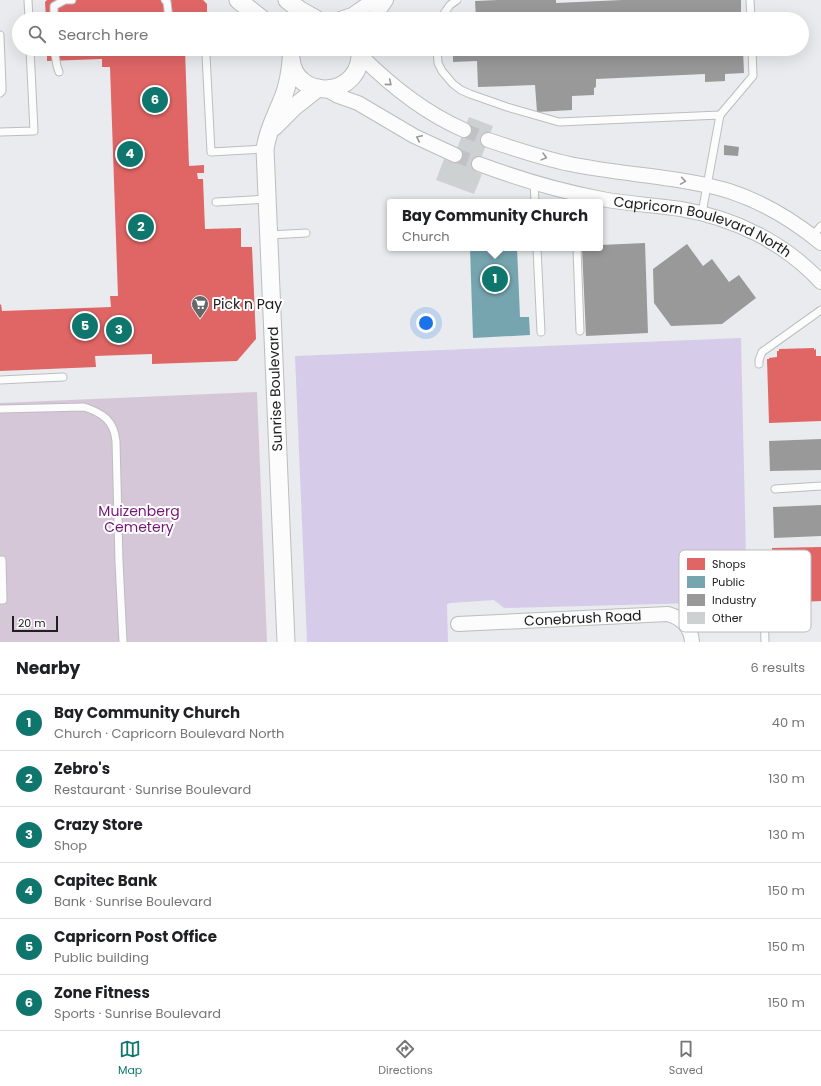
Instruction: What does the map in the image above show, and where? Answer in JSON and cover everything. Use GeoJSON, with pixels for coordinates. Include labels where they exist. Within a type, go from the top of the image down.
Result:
{"type":"FeatureCollection","features":[{"type":"Feature","properties":{"kind":"street"},"geometry":{"type":"LineString","coordinates":[[238,0],[253,12]]}},
{"type":"Feature","properties":{"kind":"street"},"geometry":{"type":"LineString","coordinates":[[287,0],[304,12]]}},
{"type":"Feature","properties":{"kind":"street"},"geometry":{"type":"LineString","coordinates":[[356,12],[374,0]]}},
{"type":"Feature","properties":{"kind":"street"},"geometry":{"type":"LineString","coordinates":[[378,12],[386,0]]}},
{"type":"Feature","properties":{"kind":"street","name":"Sunrise Boulevard"},"geometry":{"type":"LineString","coordinates":[[286,642],[268,235],[266,143],[271,124],[284,95],[290,56]]}},
{"type":"Feature","properties":{"kind":"street"},"geometry":{"type":"LineString","coordinates":[[291,56],[293,68],[300,78],[310,86],[358,103],[414,136],[455,155]]}},
{"type":"Feature","properties":{"kind":"street"},"geometry":{"type":"LineString","coordinates":[[266,143],[273,128],[304,99],[322,89],[336,88],[346,83],[354,76],[359,66],[360,56]]}},
{"type":"Feature","properties":{"kind":"street"},"geometry":{"type":"LineString","coordinates":[[363,56],[377,72],[404,95],[431,113],[464,130]]}},
{"type":"Feature","properties":{"kind":"street"},"geometry":{"type":"LineString","coordinates":[[488,140],[514,149],[570,164],[708,186],[727,191],[766,206],[818,235]]}},
{"type":"Feature","properties":{"kind":"street","name":"Capricorn Boulevard North"},"geometry":{"type":"LineString","coordinates":[[479,164],[575,197],[680,209],[725,220],[743,227],[770,241],[796,259],[821,282]]}},
{"type":"Feature","properties":{"kind":"street","name":"Conebrush Road"},"geometry":{"type":"LineString","coordinates":[[458,624],[668,614],[679,618]]}},
{"type":"Feature","properties":{"kind":"street","name":"Conebrush Road"},"geometry":{"type":"LineString","coordinates":[[690,632],[692,642]]}},
{"type":"Feature","properties":{"kind":"lane"},"geometry":{"type":"LineString","coordinates":[[28,0],[29,12]]}},
{"type":"Feature","properties":{"kind":"lane"},"geometry":{"type":"LineString","coordinates":[[54,12],[54,6],[65,0],[72,0]]}},
{"type":"Feature","properties":{"kind":"lane"},"geometry":{"type":"LineString","coordinates":[[165,0],[167,2],[168,12]]}},
{"type":"Feature","properties":{"kind":"lane"},"geometry":{"type":"LineString","coordinates":[[445,12],[450,5],[457,0]]}},
{"type":"Feature","properties":{"kind":"lane"},"geometry":{"type":"LineString","coordinates":[[750,0],[751,12]]}},
{"type":"Feature","properties":{"kind":"lane"},"geometry":{"type":"LineString","coordinates":[[0,35],[2,86],[2,91],[0,93]]}},
{"type":"Feature","properties":{"kind":"lane"},"geometry":{"type":"LineString","coordinates":[[0,132],[34,131],[30,56]]}},
{"type":"Feature","properties":{"kind":"lane"},"geometry":{"type":"LineString","coordinates":[[55,56],[60,72]]}},
{"type":"Feature","properties":{"kind":"lane"},"geometry":{"type":"LineString","coordinates":[[206,56],[210,152],[266,143]]}},
{"type":"Feature","properties":{"kind":"lane"},"geometry":{"type":"LineString","coordinates":[[438,56],[438,63],[442,70],[450,81],[461,90],[507,107],[559,122],[720,115]]}},
{"type":"Feature","properties":{"kind":"lane"},"geometry":{"type":"LineString","coordinates":[[702,214],[720,115],[753,76],[752,56]]}},
{"type":"Feature","properties":{"kind":"lane"},"geometry":{"type":"LineString","coordinates":[[534,182],[535,199]]}},
{"type":"Feature","properties":{"kind":"lane"},"geometry":{"type":"LineString","coordinates":[[216,202],[267,199]]}},
{"type":"Feature","properties":{"kind":"lane"},"geometry":{"type":"LineString","coordinates":[[268,235],[306,233]]}},
{"type":"Feature","properties":{"kind":"lane"},"geometry":{"type":"LineString","coordinates":[[537,251],[541,332]]}},
{"type":"Feature","properties":{"kind":"lane"},"geometry":{"type":"LineString","coordinates":[[577,251],[580,331]]}},
{"type":"Feature","properties":{"kind":"lane"},"geometry":{"type":"LineString","coordinates":[[759,364],[762,352],[821,310]]}},
{"type":"Feature","properties":{"kind":"lane"},"geometry":{"type":"LineString","coordinates":[[0,380],[63,377]]}},
{"type":"Feature","properties":{"kind":"lane"},"geometry":{"type":"LineString","coordinates":[[0,410],[84,407],[94,410],[102,415],[109,421],[115,431],[123,642]]}},
{"type":"Feature","properties":{"kind":"lane"},"geometry":{"type":"LineString","coordinates":[[775,489],[821,486]]}},
{"type":"Feature","properties":{"kind":"lane"},"geometry":{"type":"LineString","coordinates":[[0,560],[2,560],[3,600],[0,600]]}},
{"type":"Feature","properties":{"kind":"lane"},"geometry":{"type":"LineString","coordinates":[[765,632],[765,642]]}},
{"type":"Feature","properties":{"kind":"shaded area"},"geometry":{"type":"Polygon","coordinates":[[[741,338],[746,550],[679,550],[679,603],[504,608],[494,600],[451,603],[447,604],[448,642],[307,642],[295,356],[741,338]]]}},
{"type":"Feature","properties":{"kind":"green space","name":"Muizenberg Cemetery"},"geometry":{"type":"Polygon","coordinates":[[[257,392],[267,642],[0,642],[0,403],[257,392]]]}},
{"type":"Feature","properties":{"kind":"building: Shops"},"geometry":{"type":"Polygon","coordinates":[[[47,0],[203,0],[207,4],[207,12],[46,12],[45,2],[47,0]]]}},
{"type":"Feature","properties":{"kind":"building: Shops"},"geometry":{"type":"Polygon","coordinates":[[[47,56],[185,56],[189,166],[204,165],[204,173],[197,173],[198,179],[203,179],[205,229],[241,228],[241,247],[252,247],[256,339],[237,361],[152,364],[152,354],[95,356],[96,367],[0,371],[1,304],[2,311],[111,307],[110,296],[118,296],[110,67],[102,67],[102,59],[47,61],[47,56]]]}},
{"type":"Feature","properties":{"kind":"building: Shops"},"geometry":{"type":"Polygon","coordinates":[[[814,348],[814,350],[816,349],[816,356],[821,356],[821,421],[769,423],[767,359],[777,357],[777,351],[779,351],[779,349],[814,348]]]}},
{"type":"Feature","properties":{"kind":"building: Shops"},"geometry":{"type":"Polygon","coordinates":[[[821,547],[821,601],[811,601],[811,550],[772,550],[772,548],[821,547]]]}},
{"type":"Feature","properties":{"kind":"building: Public"},"geometry":{"type":"Polygon","coordinates":[[[470,251],[517,251],[520,317],[529,317],[530,335],[473,338],[470,251]]]}},
{"type":"Feature","properties":{"kind":"building: Industry"},"geometry":{"type":"Polygon","coordinates":[[[556,0],[556,3],[622,0],[741,0],[741,12],[476,12],[475,1],[556,0]]]}},
{"type":"Feature","properties":{"kind":"building: Industry"},"geometry":{"type":"Polygon","coordinates":[[[453,56],[743,56],[744,73],[725,74],[725,81],[705,82],[705,74],[596,79],[594,95],[572,96],[572,110],[537,112],[535,85],[478,87],[477,61],[453,62],[453,56]]]}},
{"type":"Feature","properties":{"kind":"building: Industry"},"geometry":{"type":"Polygon","coordinates":[[[724,145],[739,147],[738,156],[724,155],[724,145]]]}},
{"type":"Feature","properties":{"kind":"building: Industry"},"geometry":{"type":"Polygon","coordinates":[[[645,243],[648,333],[586,336],[582,251],[603,251],[603,245],[645,243]]]}},
{"type":"Feature","properties":{"kind":"building: Industry"},"geometry":{"type":"Polygon","coordinates":[[[687,244],[703,266],[712,259],[729,282],[739,275],[756,298],[722,324],[671,326],[654,303],[653,269],[687,244]]]}},
{"type":"Feature","properties":{"kind":"building: Industry"},"geometry":{"type":"Polygon","coordinates":[[[821,439],[821,470],[770,471],[769,441],[821,439]]]}},
{"type":"Feature","properties":{"kind":"building: Industry"},"geometry":{"type":"Polygon","coordinates":[[[821,505],[821,536],[774,538],[773,507],[821,505]]]}},
{"type":"Feature","properties":{"kind":"building: Other"},"geometry":{"type":"Polygon","coordinates":[[[469,117],[493,126],[476,172],[482,174],[474,194],[436,180],[444,159],[452,162],[469,117]]]}},
{"type":"Feature","properties":{"kind":"tunnel"},"geometry":{"type":"LineString","coordinates":[[464,130],[488,140]]}},
{"type":"Feature","properties":{"kind":"tunnel"},"geometry":{"type":"LineString","coordinates":[[455,155],[479,164]]}},
{"type":"Feature","properties":{"kind":"place","name":"Zone Fitness"},"geometry":{"type":"Point","coordinates":[155,100]}},
{"type":"Feature","properties":{"kind":"place","name":"Capitec Bank"},"geometry":{"type":"Point","coordinates":[130,154]}},
{"type":"Feature","properties":{"kind":"place","name":"Zebro's"},"geometry":{"type":"Point","coordinates":[141,227]}},
{"type":"Feature","properties":{"kind":"place","name":"Bay Community Church"},"geometry":{"type":"Point","coordinates":[495,279]}},
{"type":"Feature","properties":{"kind":"place","name":"Pick n Pay"},"geometry":{"type":"Point","coordinates":[200,319]}},
{"type":"Feature","properties":{"kind":"place","name":"Capricorn Post Office"},"geometry":{"type":"Point","coordinates":[85,326]}},
{"type":"Feature","properties":{"kind":"place","name":"Crazy Store"},"geometry":{"type":"Point","coordinates":[119,330]}}]}
